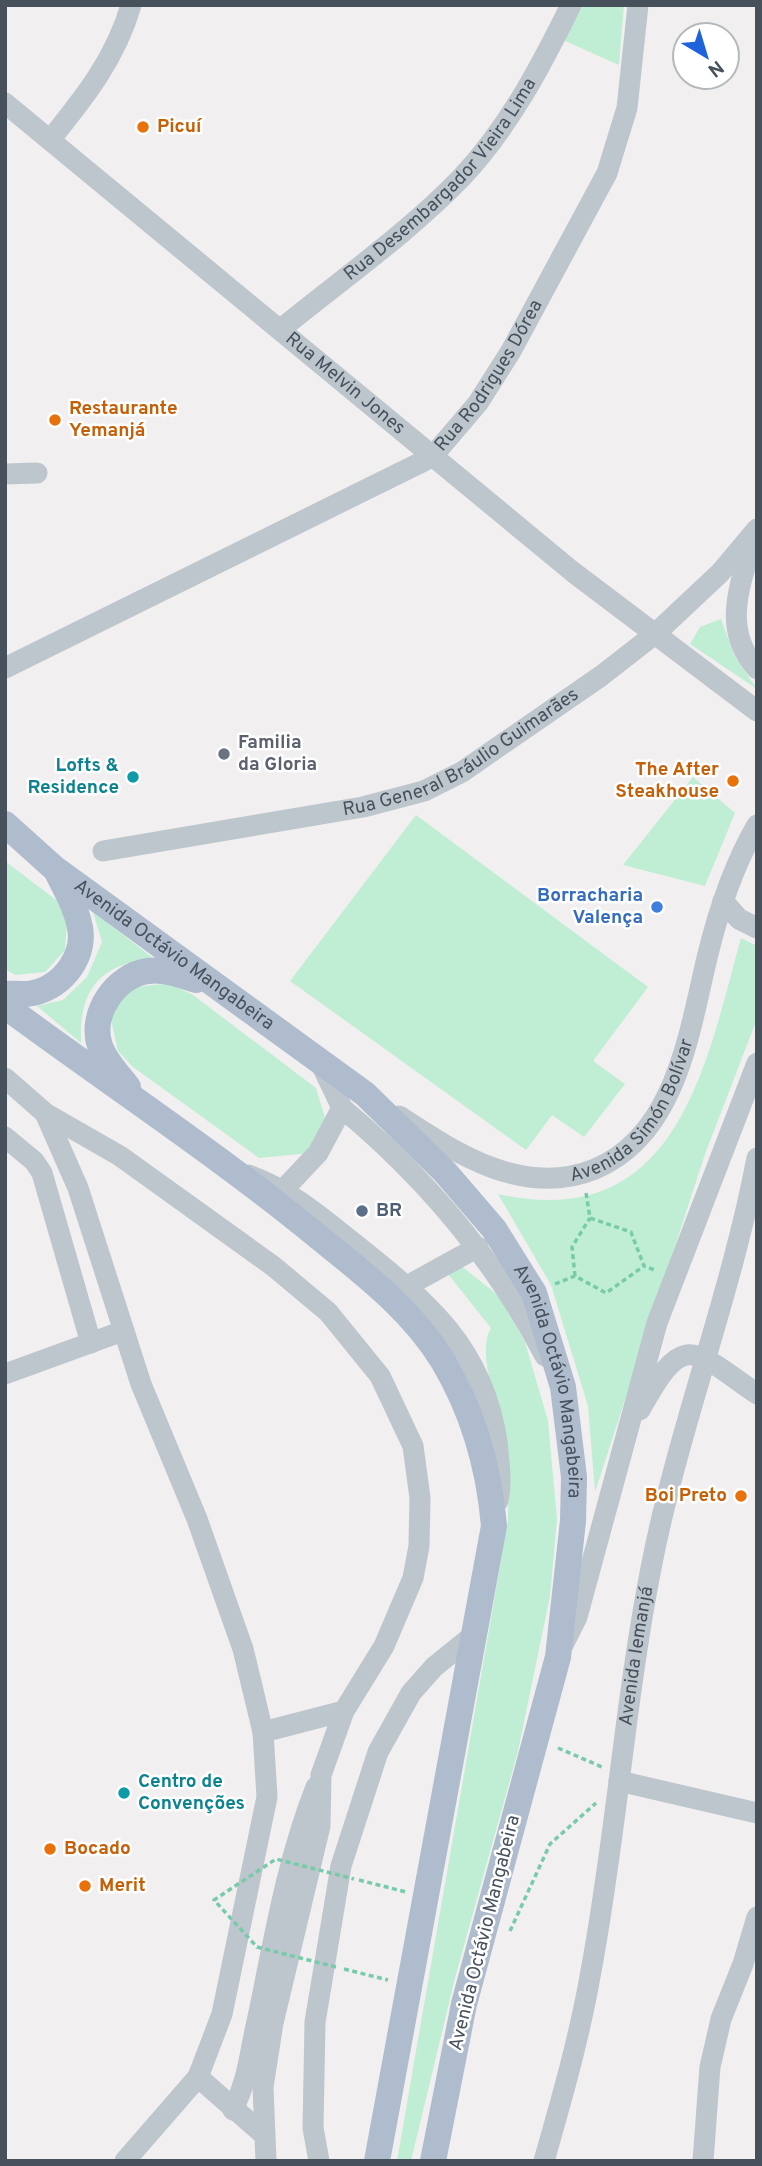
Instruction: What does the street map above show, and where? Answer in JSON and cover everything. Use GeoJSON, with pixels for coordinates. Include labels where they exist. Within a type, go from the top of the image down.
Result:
{"type":"FeatureCollection","features":[{"type":"Feature","properties":{"kind":"main road","name":"Avenida Octávio Mangabeira"},"geometry":{"type":"LineString","coordinates":[[5,824],[54,868],[365,1094],[445,1172],[494,1229],[534,1293],[563,1387],[570,1427],[574,1488],[558,1657],[464,2004],[433,2161]]}},
{"type":"Feature","properties":{"kind":"main road"},"geometry":{"type":"LineString","coordinates":[[5,993],[33,993],[55,984],[72,967],[80,944],[80,924],[54,868]]}},
{"type":"Feature","properties":{"kind":"main road"},"geometry":{"type":"LineString","coordinates":[[138,1101],[99,1045],[98,1025],[104,1002],[124,980],[147,971],[173,972],[214,986]]}},
{"type":"Feature","properties":{"kind":"main road"},"geometry":{"type":"LineString","coordinates":[[5,1006],[239,1172],[376,1284],[416,1324],[462,1396],[481,1445],[490,1481],[494,1526],[377,2161]]}},
{"type":"Feature","properties":{"kind":"street"},"geometry":{"type":"LineString","coordinates":[[50,140],[106,67],[124,31],[131,5]]}},
{"type":"Feature","properties":{"kind":"street","name":"Rua Desembargador Vieira Lima"},"geometry":{"type":"LineString","coordinates":[[281,329],[384,247],[463,176],[534,80],[571,5]]}},
{"type":"Feature","properties":{"kind":"street","name":"Rua Rodrigues Dórea"},"geometry":{"type":"LineString","coordinates":[[5,668],[432,457],[478,403],[511,351],[607,173],[627,108],[638,5]]}},
{"type":"Feature","properties":{"kind":"street","name":"Rua Melvin Jones"},"geometry":{"type":"LineString","coordinates":[[5,103],[281,329],[432,457],[655,634],[757,711]]}},
{"type":"Feature","properties":{"kind":"street"},"geometry":{"type":"LineString","coordinates":[[5,474],[37,473]]}},
{"type":"Feature","properties":{"kind":"street"},"geometry":{"type":"LineString","coordinates":[[757,529],[735,600],[735,624],[741,645],[757,669]]}},
{"type":"Feature","properties":{"kind":"street","name":"Rua General Bráulio Guimarães"},"geometry":{"type":"LineString","coordinates":[[103,851],[313,817],[424,791],[462,772],[505,744],[655,634],[720,573],[757,529]]}},
{"type":"Feature","properties":{"kind":"street","name":"Avenida Simón Bolívar"},"geometry":{"type":"LineString","coordinates":[[365,1094],[451,1149],[496,1170],[545,1178],[583,1174],[609,1162],[631,1147],[643,1135],[666,1097],[688,1039],[723,901],[734,870],[757,825]]}},
{"type":"Feature","properties":{"kind":"street"},"geometry":{"type":"LineString","coordinates":[[723,901],[740,919],[757,928]]}},
{"type":"Feature","properties":{"kind":"street"},"geometry":{"type":"LineString","coordinates":[[558,1657],[577,1617],[621,1446],[673,1276],[757,1063]]}},
{"type":"Feature","properties":{"kind":"street"},"geometry":{"type":"LineString","coordinates":[[321,1064],[342,1108],[408,1166],[478,1247],[513,1297],[563,1387]]}},
{"type":"Feature","properties":{"kind":"street"},"geometry":{"type":"LineString","coordinates":[[7,1084],[45,1113],[120,1156],[290,1280],[342,1327],[380,1376],[394,1400],[413,1446],[420,1497],[419,1546],[402,1610],[384,1646],[344,1711],[321,1775],[320,1826],[265,2022],[259,2064],[263,2087],[266,2161]]}},
{"type":"Feature","properties":{"kind":"street"},"geometry":{"type":"LineString","coordinates":[[284,1189],[318,1153],[342,1108]]}},
{"type":"Feature","properties":{"kind":"street"},"geometry":{"type":"LineString","coordinates":[[45,1113],[78,1188],[141,1384],[211,1557],[257,1695],[263,1732],[267,1797],[222,2014],[198,2077],[125,2161]]}},
{"type":"Feature","properties":{"kind":"street"},"geometry":{"type":"LineString","coordinates":[[5,1137],[34,1161],[42,1173],[91,1343]]}},
{"type":"Feature","properties":{"kind":"street","name":"Avenida Iemanjá"},"geometry":{"type":"LineString","coordinates":[[544,2161],[573,2056],[591,1972],[651,1566],[757,1158]]}},
{"type":"Feature","properties":{"kind":"street"},"geometry":{"type":"LineString","coordinates":[[239,1172],[284,1189],[407,1286],[447,1325],[466,1349],[488,1397],[500,1464],[500,1492],[494,1526]]}},
{"type":"Feature","properties":{"kind":"street"},"geometry":{"type":"LineString","coordinates":[[407,1286],[478,1247]]}},
{"type":"Feature","properties":{"kind":"street"},"geometry":{"type":"LineString","coordinates":[[5,1374],[123,1331]]}},
{"type":"Feature","properties":{"kind":"street"},"geometry":{"type":"LineString","coordinates":[[621,1446],[666,1366],[683,1355],[704,1357],[757,1394]]}},
{"type":"Feature","properties":{"kind":"street"},"geometry":{"type":"LineString","coordinates":[[319,2161],[313,2128],[315,2022],[341,1866],[378,1752],[411,1693],[434,1667],[476,1633]]}},
{"type":"Feature","properties":{"kind":"street"},"geometry":{"type":"LineString","coordinates":[[263,1732],[344,1711]]}},
{"type":"Feature","properties":{"kind":"street"},"geometry":{"type":"LineString","coordinates":[[620,1778],[757,1813]]}},
{"type":"Feature","properties":{"kind":"street"},"geometry":{"type":"LineString","coordinates":[[703,2161],[710,2067],[721,2019],[743,1964],[757,1917]]}},
{"type":"Feature","properties":{"kind":"street"},"geometry":{"type":"LineString","coordinates":[[233,2110],[248,2079],[259,2064]]}},
{"type":"Feature","properties":{"kind":"street"},"geometry":{"type":"LineString","coordinates":[[198,2077],[263,2134]]}},
{"type":"Feature","properties":{"kind":"path"},"geometry":{"type":"LineString","coordinates":[[575,1276],[572,1247],[590,1218],[583,1174]]}},
{"type":"Feature","properties":{"kind":"path"},"geometry":{"type":"LineString","coordinates":[[590,1218],[631,1232],[644,1266]]}},
{"type":"Feature","properties":{"kind":"path"},"geometry":{"type":"LineString","coordinates":[[644,1266],[673,1276]]}},
{"type":"Feature","properties":{"kind":"path"},"geometry":{"type":"LineString","coordinates":[[575,1276],[606,1293],[644,1266]]}},
{"type":"Feature","properties":{"kind":"path"},"geometry":{"type":"LineString","coordinates":[[534,1293],[575,1276]]}},
{"type":"Feature","properties":{"kind":"path"},"geometry":{"type":"LineString","coordinates":[[555,1747],[620,1778]]}},
{"type":"Feature","properties":{"kind":"path"},"geometry":{"type":"LineString","coordinates":[[509,1932],[550,1844],[601,1799]]}},
{"type":"Feature","properties":{"kind":"path"},"geometry":{"type":"LineString","coordinates":[[397,1983],[257,1947],[214,1900],[276,1859],[411,1893]]}},
{"type":"Feature","properties":{"kind":"green space"},"geometry":{"type":"Polygon","coordinates":[[[579,5],[624,5],[619,65],[563,40],[579,5]]]}},
{"type":"Feature","properties":{"kind":"green space"},"geometry":{"type":"Polygon","coordinates":[[[721,619],[735,657],[757,689],[690,644],[700,627],[721,619]]]}},
{"type":"Feature","properties":{"kind":"green space"},"geometry":{"type":"Polygon","coordinates":[[[693,777],[735,813],[705,886],[623,865],[693,777]]]}},
{"type":"Feature","properties":{"kind":"green space"},"geometry":{"type":"Polygon","coordinates":[[[416,815],[648,987],[593,1061],[625,1084],[584,1137],[552,1115],[526,1150],[290,981],[416,815]]]}},
{"type":"Feature","properties":{"kind":"green space"},"geometry":{"type":"Polygon","coordinates":[[[5,861],[56,900],[67,922],[65,950],[45,972],[15,975],[5,969],[5,861]]]}},
{"type":"Feature","properties":{"kind":"green space"},"geometry":{"type":"Polygon","coordinates":[[[93,912],[153,958],[119,967],[96,982],[84,1008],[81,1043],[37,1006],[63,1000],[87,977],[102,942],[93,912]]]}},
{"type":"Feature","properties":{"kind":"green space"},"geometry":{"type":"Polygon","coordinates":[[[741,938],[757,946],[757,1019],[705,1154],[595,1492],[588,1406],[551,1285],[498,1194],[558,1200],[606,1189],[644,1165],[673,1130],[695,1087],[713,1039],[741,938]]]}},
{"type":"Feature","properties":{"kind":"green space"},"geometry":{"type":"Polygon","coordinates":[[[171,984],[193,995],[316,1088],[328,1128],[311,1153],[259,1158],[133,1067],[118,1051],[110,1015],[116,1005],[135,989],[171,984]]]}},
{"type":"Feature","properties":{"kind":"green space"},"geometry":{"type":"Polygon","coordinates":[[[460,1265],[499,1296],[525,1342],[548,1421],[557,1519],[550,1596],[518,1751],[455,1978],[411,2161],[397,2161],[508,1520],[507,1453],[487,1368],[487,1339],[491,1328],[448,1274],[460,1265]]]}},
{"type":"Feature","properties":{"kind":"place","name":"Picuí"},"geometry":{"type":"Point","coordinates":[143,127]}},
{"type":"Feature","properties":{"kind":"place","name":"Restaurante Yemanjá"},"geometry":{"type":"Point","coordinates":[55,420]}},
{"type":"Feature","properties":{"kind":"place","name":"Familia da Gloria"},"geometry":{"type":"Point","coordinates":[224,754]}},
{"type":"Feature","properties":{"kind":"place","name":"Lofts & Residence"},"geometry":{"type":"Point","coordinates":[133,777]}},
{"type":"Feature","properties":{"kind":"place","name":"The After Steakhouse"},"geometry":{"type":"Point","coordinates":[733,781]}},
{"type":"Feature","properties":{"kind":"place","name":"Borracharia Valença"},"geometry":{"type":"Point","coordinates":[657,907]}},
{"type":"Feature","properties":{"kind":"place","name":"BR"},"geometry":{"type":"Point","coordinates":[362,1211]}},
{"type":"Feature","properties":{"kind":"place","name":"Boi Preto"},"geometry":{"type":"Point","coordinates":[741,1496]}},
{"type":"Feature","properties":{"kind":"place","name":"Centro de Convenções"},"geometry":{"type":"Point","coordinates":[124,1793]}},
{"type":"Feature","properties":{"kind":"place","name":"Bocado"},"geometry":{"type":"Point","coordinates":[50,1849]}},
{"type":"Feature","properties":{"kind":"place","name":"Merit"},"geometry":{"type":"Point","coordinates":[85,1886]}}]}
